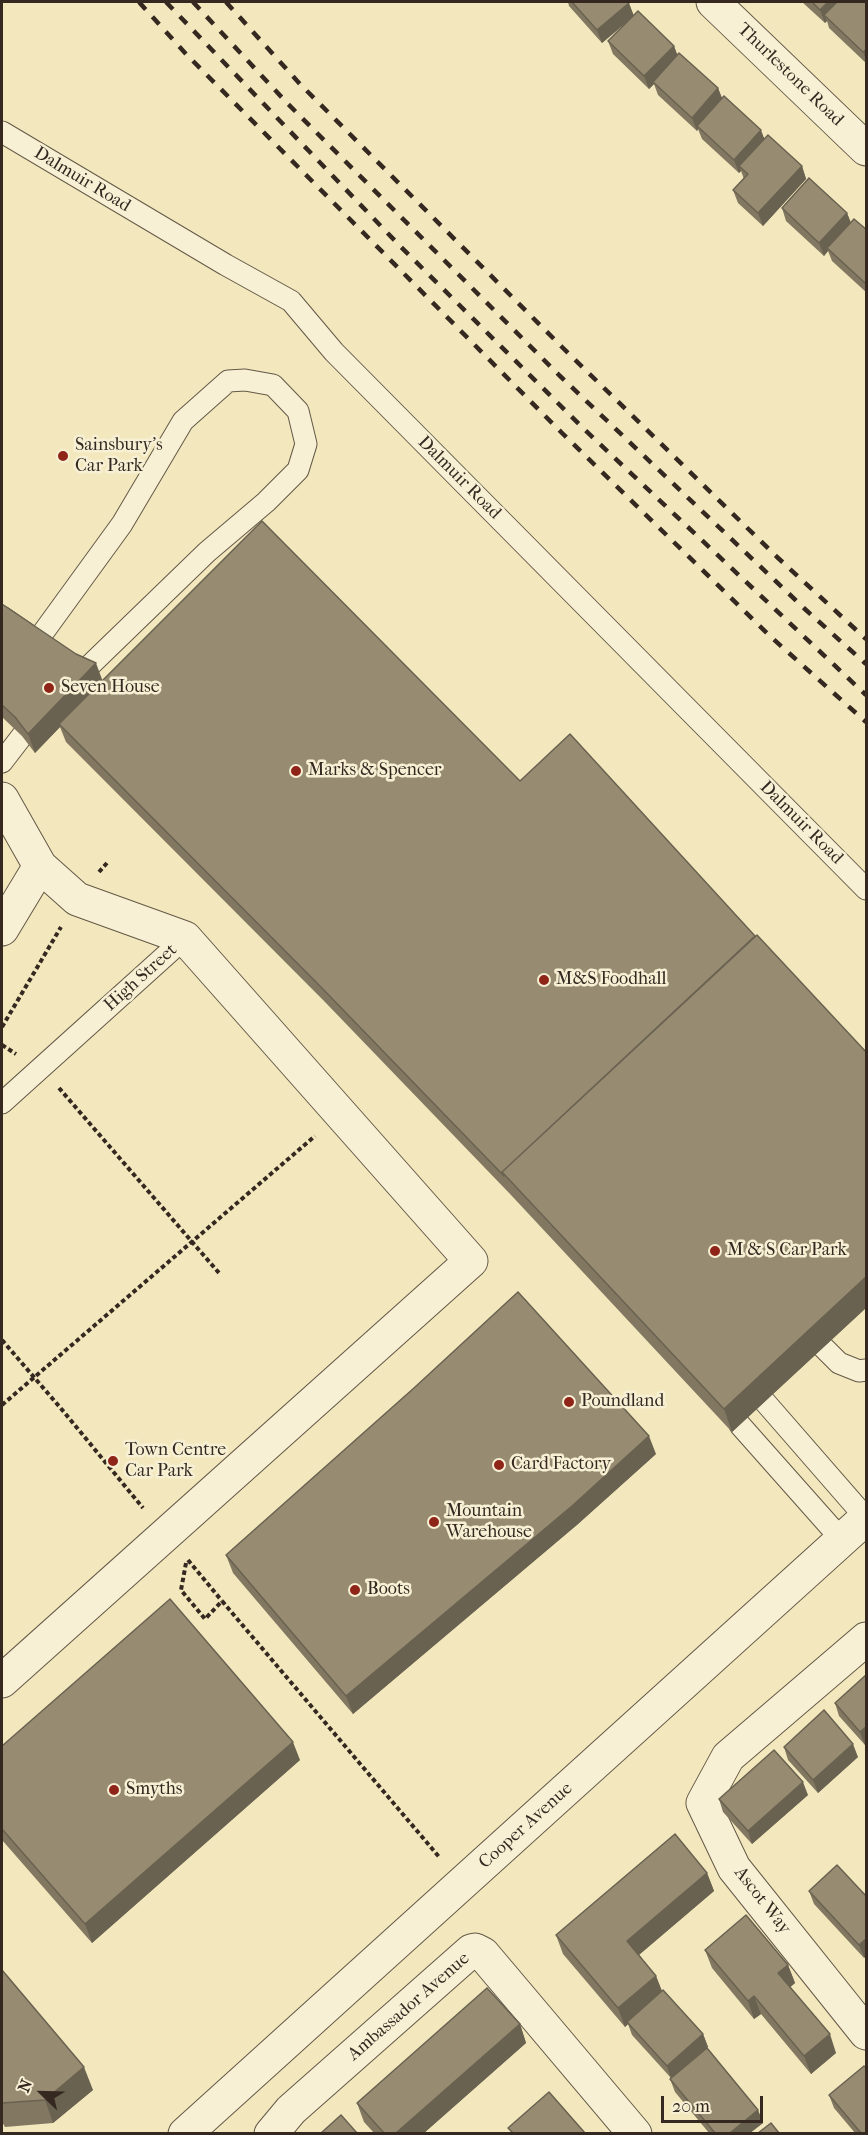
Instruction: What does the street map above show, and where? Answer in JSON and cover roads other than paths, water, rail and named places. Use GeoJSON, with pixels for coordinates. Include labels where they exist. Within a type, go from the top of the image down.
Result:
{"type":"FeatureCollection","features":[{"type":"Feature","properties":{"kind":"street","name":"Thurlestone Road"},"geometry":{"type":"LineString","coordinates":[[713,2],[867,149]]}},
{"type":"Feature","properties":{"kind":"street","name":"High Street"},"geometry":{"type":"LineString","coordinates":[[2,799],[40,866],[77,899],[185,938]]}},
{"type":"Feature","properties":{"kind":"street"},"geometry":{"type":"LineString","coordinates":[[2,929],[40,866]]}},
{"type":"Feature","properties":{"kind":"street"},"geometry":{"type":"LineString","coordinates":[[2,1681],[471,1261],[185,938]]}},
{"type":"Feature","properties":{"kind":"street","name":"Cooper Avenue"},"geometry":{"type":"LineString","coordinates":[[185,2133],[866,1518]]}},
{"type":"Feature","properties":{"kind":"street","name":"Ascot Way"},"geometry":{"type":"LineString","coordinates":[[867,1640],[728,1757],[703,1803],[734,1868],[867,2033]]}},
{"type":"Feature","properties":{"kind":"street","name":"Ambassador Avenue"},"geometry":{"type":"LineString","coordinates":[[271,2133],[291,2110],[471,1951],[475,1950],[483,1954],[635,2133]]}},
{"type":"Feature","properties":{"kind":"lane","name":"Dalmuir Road"},"geometry":{"type":"LineString","coordinates":[[2,132],[291,302],[334,352],[867,889]]}},
{"type":"Feature","properties":{"kind":"lane"},"geometry":{"type":"LineString","coordinates":[[2,617],[37,641],[122,524],[183,421],[228,381],[245,380],[273,385],[298,411],[306,444],[298,470],[266,502],[207,552],[83,672]]}},
{"type":"Feature","properties":{"kind":"lane"},"geometry":{"type":"LineString","coordinates":[[2,762],[22,736]]}},
{"type":"Feature","properties":{"kind":"lane","name":"High Street"},"geometry":{"type":"LineString","coordinates":[[2,1103],[185,938]]}},
{"type":"Feature","properties":{"kind":"lane"},"geometry":{"type":"LineString","coordinates":[[823,1347],[839,1363],[859,1371],[867,1370]]}},
{"type":"Feature","properties":{"kind":"lane"},"geometry":{"type":"LineString","coordinates":[[765,1402],[866,1518]]}},
{"type":"Feature","properties":{"kind":"lane"},"geometry":{"type":"LineString","coordinates":[[740,1425],[842,1540]]}},
{"type":"Feature","properties":{"kind":"railway"},"geometry":{"type":"LineString","coordinates":[[139,2],[186,54],[562,433],[771,637],[866,722]]}},
{"type":"Feature","properties":{"kind":"railway"},"geometry":{"type":"LineString","coordinates":[[166,2],[400,246],[585,430],[866,695]]}},
{"type":"Feature","properties":{"kind":"railway"},"geometry":{"type":"LineString","coordinates":[[193,2],[288,104],[560,376],[866,664]]}},
{"type":"Feature","properties":{"kind":"railway"},"geometry":{"type":"LineString","coordinates":[[226,2],[300,84],[562,347],[777,557],[866,639]]}},
{"type":"Feature","properties":{"kind":"place","name":"Sainsbury's Car Park"},"geometry":{"type":"Point","coordinates":[63,456]}},
{"type":"Feature","properties":{"kind":"place","name":"Seven House"},"geometry":{"type":"Point","coordinates":[49,688]}},
{"type":"Feature","properties":{"kind":"place","name":"Marks & Spencer"},"geometry":{"type":"Point","coordinates":[296,771]}},
{"type":"Feature","properties":{"kind":"place","name":"M&S Foodhall"},"geometry":{"type":"Point","coordinates":[544,980]}},
{"type":"Feature","properties":{"kind":"place","name":"M & S Car Park"},"geometry":{"type":"Point","coordinates":[715,1251]}},
{"type":"Feature","properties":{"kind":"place","name":"Poundland"},"geometry":{"type":"Point","coordinates":[569,1402]}},
{"type":"Feature","properties":{"kind":"place","name":"Town Centre Car Park"},"geometry":{"type":"Point","coordinates":[113,1461]}},
{"type":"Feature","properties":{"kind":"place","name":"Card Factory"},"geometry":{"type":"Point","coordinates":[499,1465]}},
{"type":"Feature","properties":{"kind":"place","name":"Mountain Warehouse"},"geometry":{"type":"Point","coordinates":[434,1522]}},
{"type":"Feature","properties":{"kind":"place","name":"Boots"},"geometry":{"type":"Point","coordinates":[355,1590]}},
{"type":"Feature","properties":{"kind":"place","name":"Smyths"},"geometry":{"type":"Point","coordinates":[114,1790]}}]}
